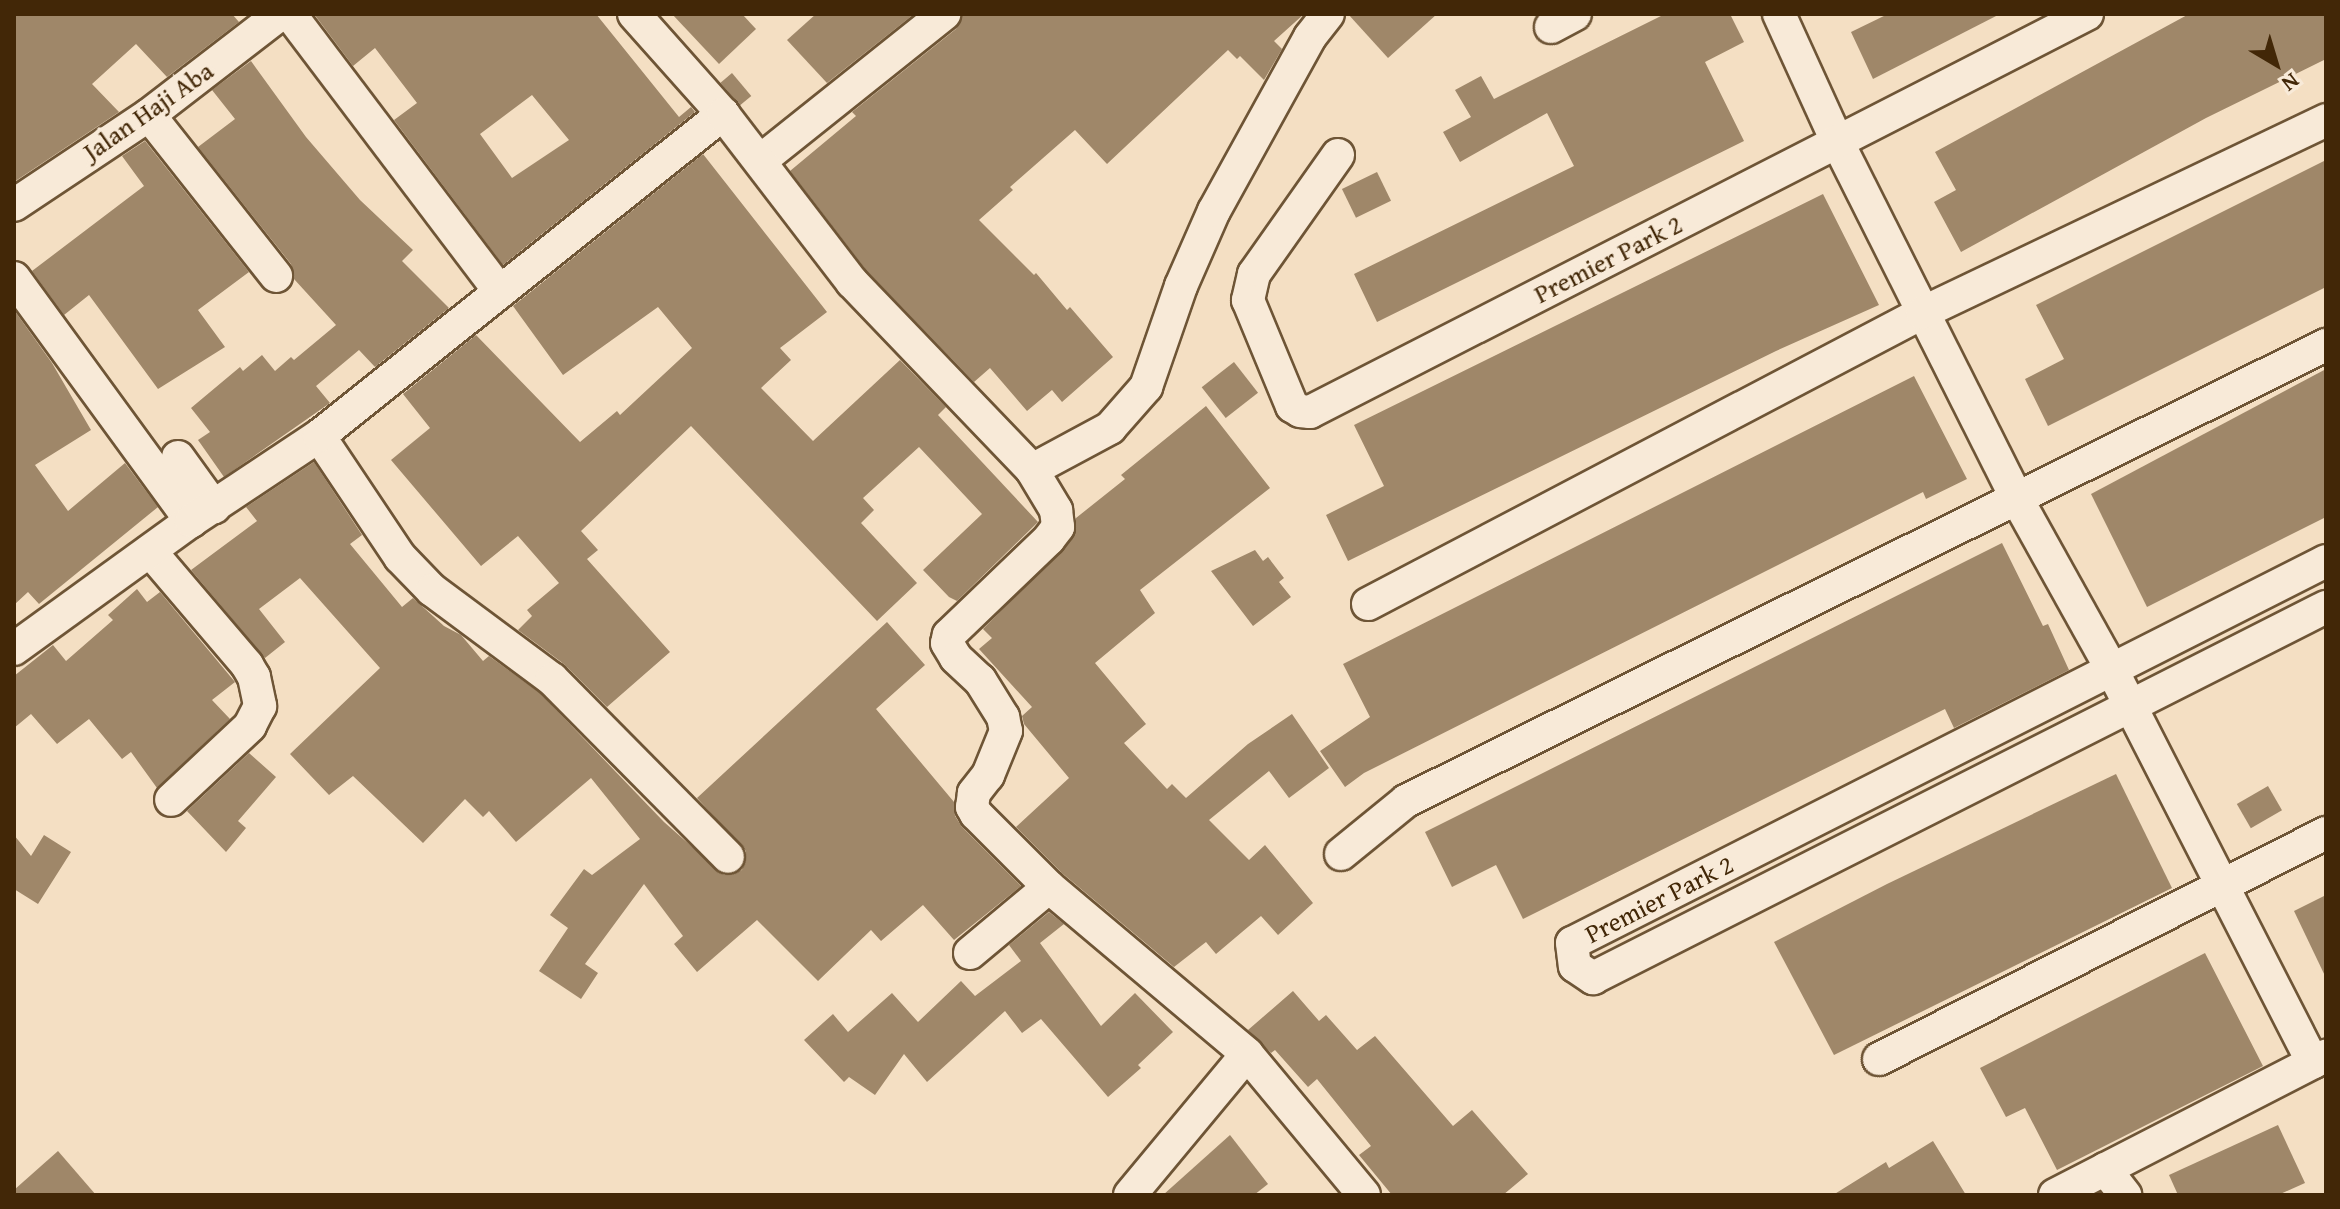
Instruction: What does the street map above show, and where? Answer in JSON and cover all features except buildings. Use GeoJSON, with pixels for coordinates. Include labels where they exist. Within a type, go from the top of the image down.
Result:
{"type":"FeatureCollection","features":[{"type":"Feature","properties":{"kind":"street","name":"Jalan Haji Aba"},"geometry":{"type":"LineString","coordinates":[[14,205],[149,115],[280,14]]}},
{"type":"Feature","properties":{"kind":"street"},"geometry":{"type":"LineString","coordinates":[[290,14],[500,292]]}},
{"type":"Feature","properties":{"kind":"street"},"geometry":{"type":"LineString","coordinates":[[634,14],[723,114],[852,282],[1032,470],[1056,510],[1058,527],[949,635],[947,643],[956,658],[980,680],[1003,717],[1006,731],[988,775],[974,793],[972,807],[1049,887],[1247,1054],[1364,1195]]}},
{"type":"Feature","properties":{"kind":"street"},"geometry":{"type":"LineString","coordinates":[[760,161],[944,14]]}},
{"type":"Feature","properties":{"kind":"street"},"geometry":{"type":"LineString","coordinates":[[1032,470],[1110,428],[1146,387],[1181,286],[1214,211],[1310,37],[1328,14]]}},
{"type":"Feature","properties":{"kind":"street"},"geometry":{"type":"LineString","coordinates":[[1779,14],[1837,141],[2017,499],[2112,670],[2223,885],[2319,1059],[2055,1195]]}},
{"type":"Feature","properties":{"kind":"street","name":"Premier Park 2"},"geometry":{"type":"LineString","coordinates":[[1338,155],[1254,274],[1248,300],[1292,406],[1300,411],[1310,412],[2087,14]]}},
{"type":"Feature","properties":{"kind":"street"},"geometry":{"type":"LineString","coordinates":[[14,649],[150,551],[319,436],[723,114]]}},
{"type":"Feature","properties":{"kind":"street"},"geometry":{"type":"LineString","coordinates":[[149,115],[276,276]]}},
{"type":"Feature","properties":{"kind":"street"},"geometry":{"type":"LineString","coordinates":[[1368,604],[1922,313],[2326,120]]}},
{"type":"Feature","properties":{"kind":"street"},"geometry":{"type":"LineString","coordinates":[[14,278],[203,514]]}},
{"type":"Feature","properties":{"kind":"street"},"geometry":{"type":"LineString","coordinates":[[1341,854],[1406,801],[2326,345]]}},
{"type":"Feature","properties":{"kind":"street"},"geometry":{"type":"LineString","coordinates":[[319,436],[400,557],[432,590],[552,679],[728,857]]}},
{"type":"Feature","properties":{"kind":"street"},"geometry":{"type":"LineString","coordinates":[[178,457],[203,514]]}},
{"type":"Feature","properties":{"kind":"street"},"geometry":{"type":"LineString","coordinates":[[150,551],[247,665],[254,677],[260,706],[250,726],[171,800]]}},
{"type":"Feature","properties":{"kind":"street","name":"Premier Park 2"},"geometry":{"type":"LineString","coordinates":[[2326,561],[1572,943],[1575,966],[1593,978],[2326,607]]}},
{"type":"Feature","properties":{"kind":"street"},"geometry":{"type":"LineString","coordinates":[[1879,1059],[2326,833]]}},
{"type":"Feature","properties":{"kind":"street"},"geometry":{"type":"LineString","coordinates":[[970,953],[1049,887]]}},
{"type":"Feature","properties":{"kind":"street"},"geometry":{"type":"LineString","coordinates":[[1130,1195],[1247,1054]]}},
{"type":"Feature","properties":{"kind":"street"},"geometry":{"type":"LineString","coordinates":[[2105,1169],[2125,1195]]}}]}
